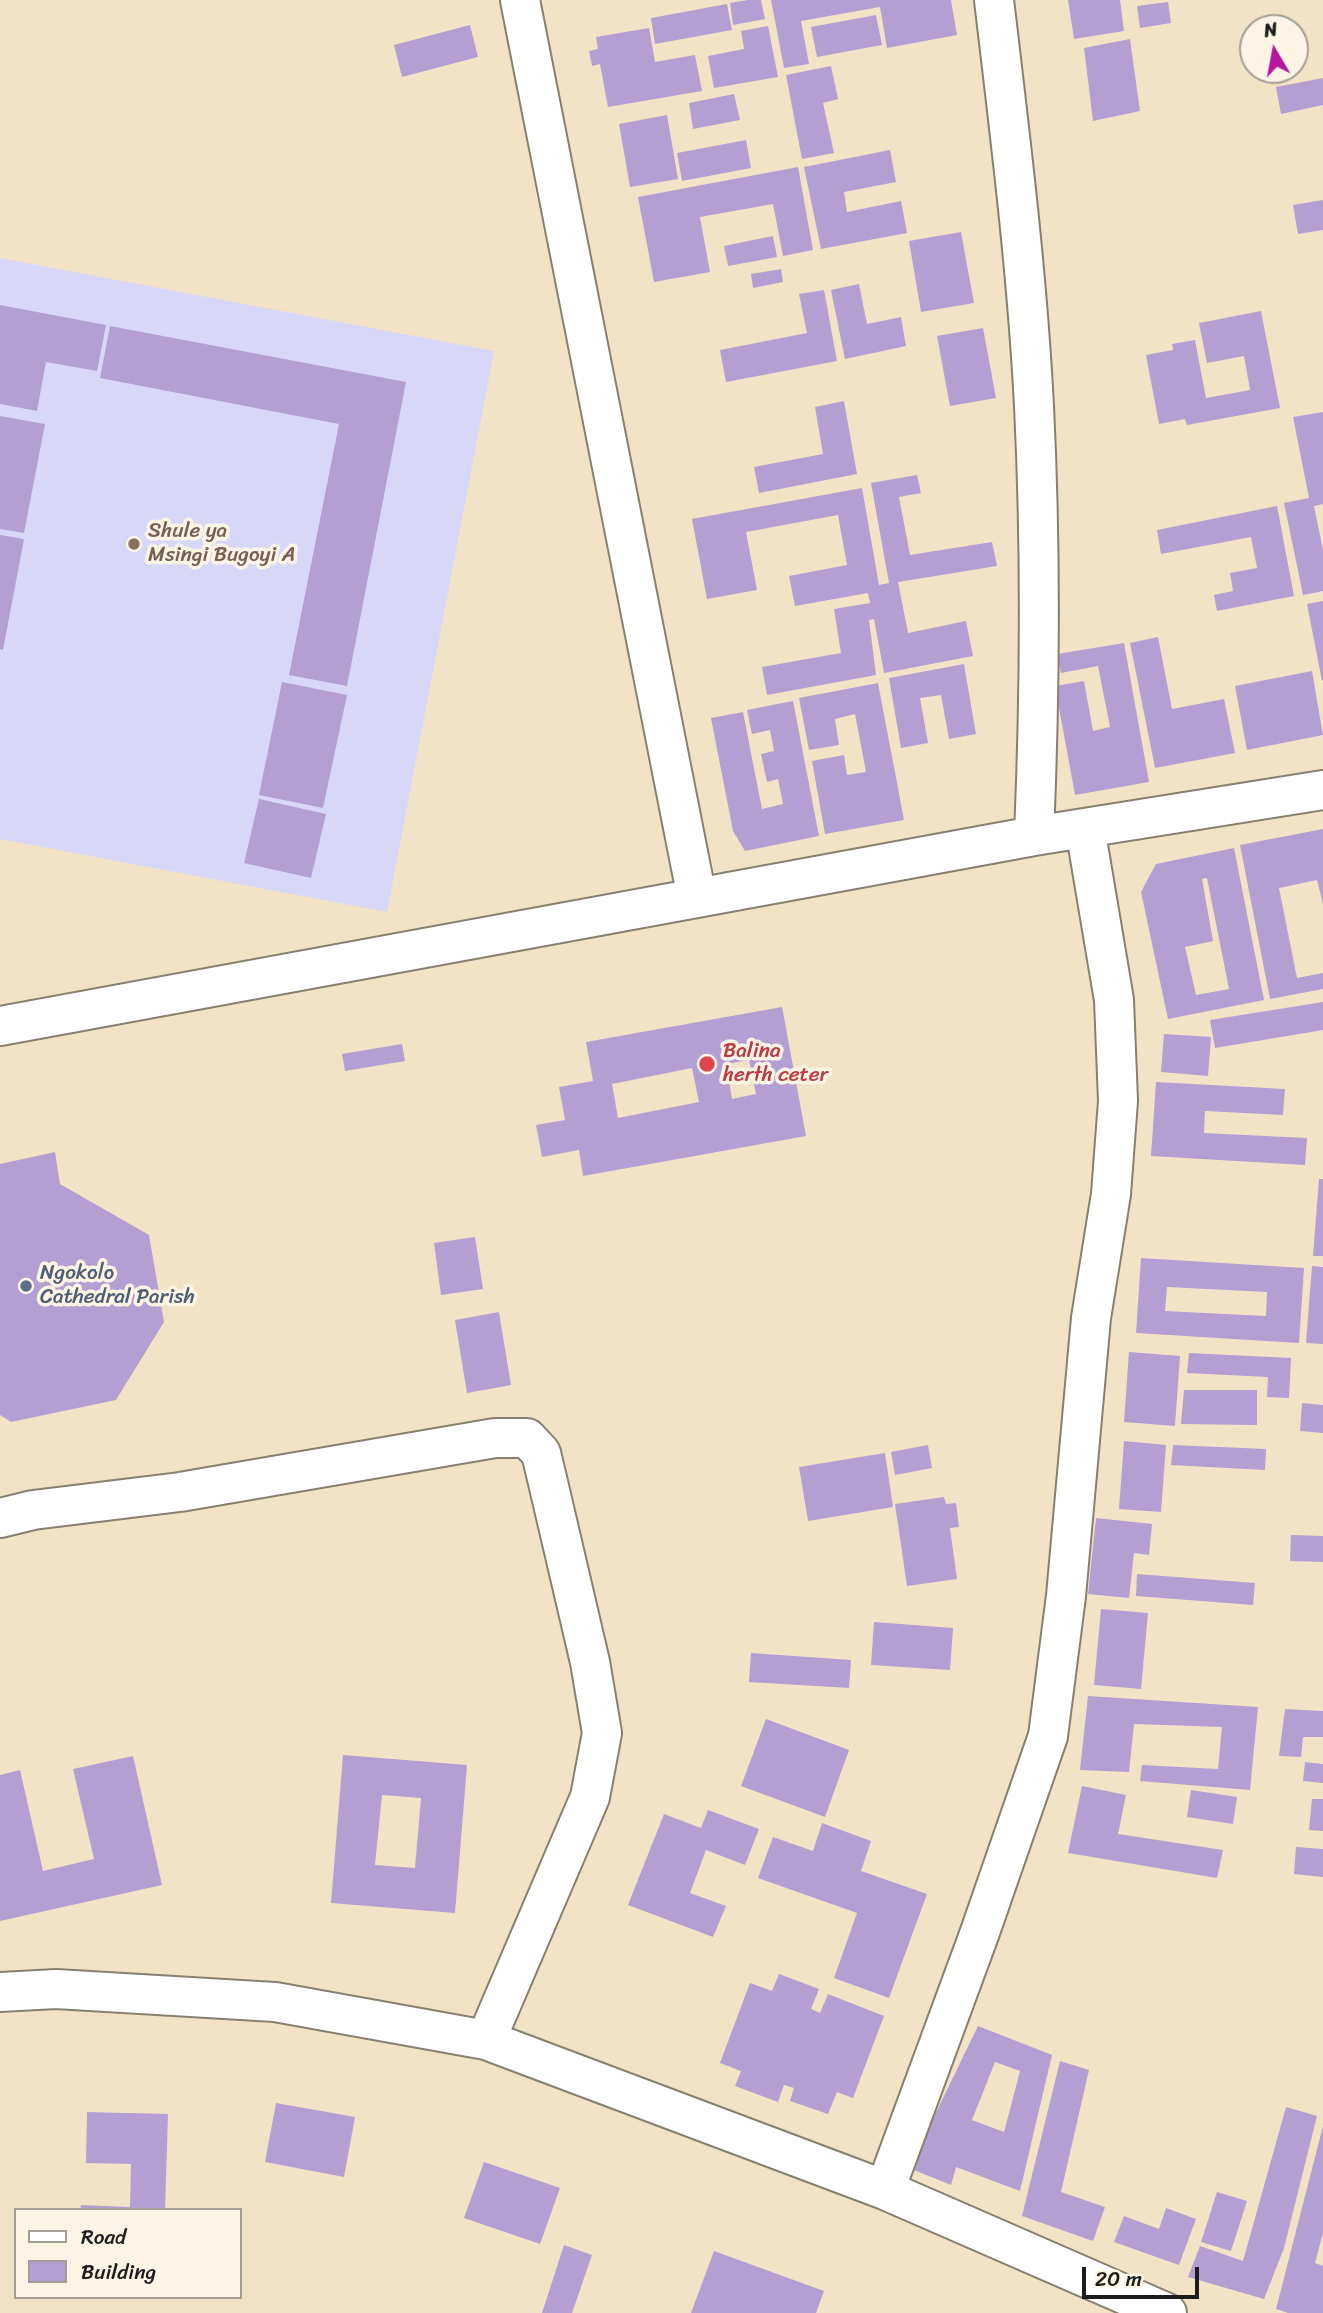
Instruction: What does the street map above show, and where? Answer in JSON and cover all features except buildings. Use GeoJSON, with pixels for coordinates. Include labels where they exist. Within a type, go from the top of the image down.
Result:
{"type":"FeatureCollection","features":[{"type":"Feature","properties":{"kind":"street"},"geometry":{"type":"LineString","coordinates":[[520,0],[697,898]]}},
{"type":"Feature","properties":{"kind":"street"},"geometry":{"type":"LineString","coordinates":[[994,0],[1022,240],[1034,406],[1039,713],[1034,836]]}},
{"type":"Feature","properties":{"kind":"street"},"geometry":{"type":"LineString","coordinates":[[0,1026],[1034,836],[1323,790]]}},
{"type":"Feature","properties":{"kind":"street"},"geometry":{"type":"LineString","coordinates":[[885,2190],[980,1932],[1048,1736],[1066,1596],[1091,1318],[1111,1194],[1118,1101],[1114,1000],[1085,828]]}},
{"type":"Feature","properties":{"kind":"street"},"geometry":{"type":"LineString","coordinates":[[0,1518],[33,1510],[180,1492],[495,1438],[527,1438],[541,1453],[590,1662],[602,1733],[590,1797],[486,2040]]}},
{"type":"Feature","properties":{"kind":"street"},"geometry":{"type":"LineString","coordinates":[[0,1992],[56,1989],[275,2002],[486,2040],[885,2190],[1116,2304],[1167,2313]]}},
{"type":"Feature","properties":{"kind":"shaded area"},"geometry":{"type":"Polygon","coordinates":[[[0,258],[494,351],[387,912],[0,839],[0,258]]]}},
{"type":"Feature","properties":{"kind":"place","name":"Shule ya Msingi Bugoyi A"},"geometry":{"type":"Point","coordinates":[134,544]}},
{"type":"Feature","properties":{"kind":"place","name":"Balina herth ceter"},"geometry":{"type":"Point","coordinates":[707,1064]}},
{"type":"Feature","properties":{"kind":"place","name":"Ngokolo Cathedral Parish"},"geometry":{"type":"Point","coordinates":[26,1286]}}]}
